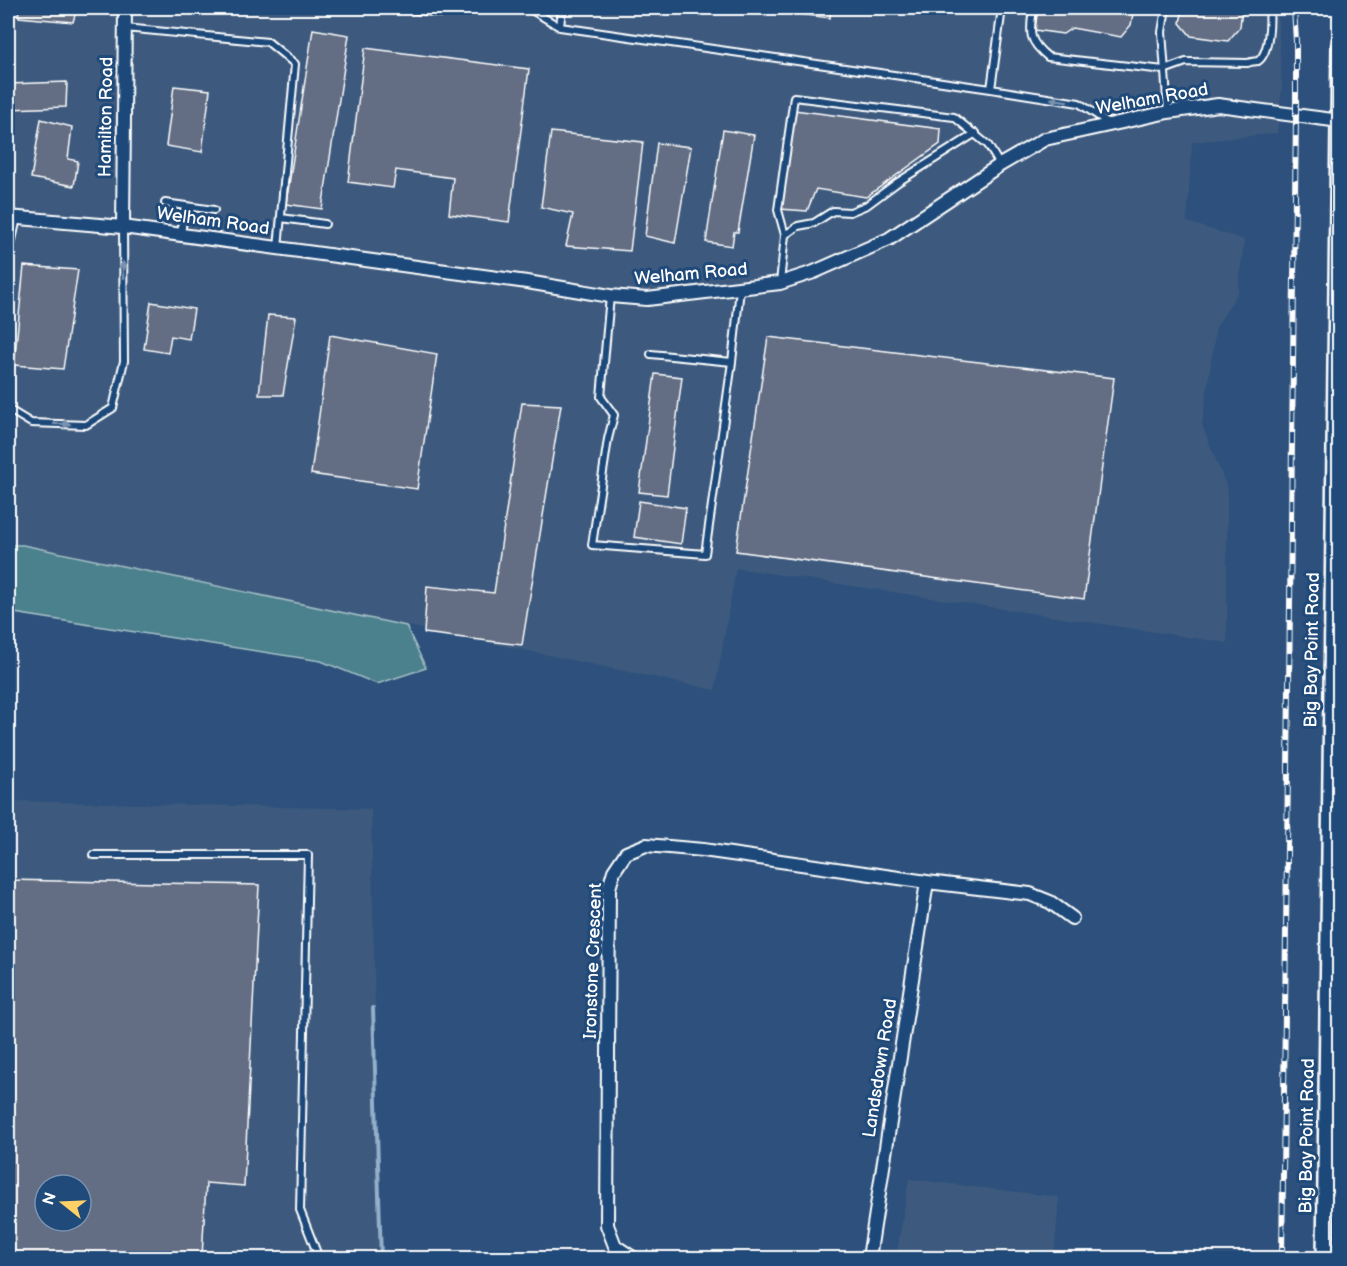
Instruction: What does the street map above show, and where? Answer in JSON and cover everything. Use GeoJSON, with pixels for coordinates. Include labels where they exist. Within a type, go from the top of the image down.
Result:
{"type":"FeatureCollection","features":[{"type":"Feature","properties":{"kind":"street","name":"Hamilton Road"},"geometry":{"type":"LineString","coordinates":[[123,227],[125,8]]}},
{"type":"Feature","properties":{"kind":"street","name":"Big Bay Point Road"},"geometry":{"type":"LineString","coordinates":[[1325,1258],[1333,1096],[1340,42]]}},
{"type":"Feature","properties":{"kind":"street","name":"Welham Road"},"geometry":{"type":"LineString","coordinates":[[12,218],[181,234],[526,282],[610,296],[647,299],[780,284],[814,272],[889,239],[1000,165],[1045,139],[1168,112],[1218,105],[1339,121]]}},
{"type":"Feature","properties":{"kind":"street","name":"Ironstone Crescent"},"geometry":{"type":"LineString","coordinates":[[633,1258],[615,1246],[607,1225],[609,888],[614,871],[626,853],[646,845],[703,850],[927,882],[1030,894],[1050,902],[1072,918]]}},
{"type":"Feature","properties":{"kind":"street","name":"Landsdown Road"},"geometry":{"type":"LineString","coordinates":[[869,1258],[927,882]]}},
{"type":"Feature","properties":{"kind":"lane"},"geometry":{"type":"LineString","coordinates":[[400,8],[442,13],[459,8]]}},
{"type":"Feature","properties":{"kind":"lane"},"geometry":{"type":"LineString","coordinates":[[528,8],[560,27],[1079,103],[1111,124]]}},
{"type":"Feature","properties":{"kind":"lane"},"geometry":{"type":"LineString","coordinates":[[560,27],[562,8]]}},
{"type":"Feature","properties":{"kind":"lane"},"geometry":{"type":"LineString","coordinates":[[991,89],[1002,8]]}},
{"type":"Feature","properties":{"kind":"lane"},"geometry":{"type":"LineString","coordinates":[[1033,8],[1030,33],[1036,47],[1048,57],[1164,70],[1186,62],[1248,63],[1258,61],[1265,53],[1269,33],[1269,8]]}},
{"type":"Feature","properties":{"kind":"lane"},"geometry":{"type":"LineString","coordinates":[[1166,8],[1162,32],[1168,112]]}},
{"type":"Feature","properties":{"kind":"lane"},"geometry":{"type":"LineString","coordinates":[[125,27],[268,42],[295,64],[278,248]]}},
{"type":"Feature","properties":{"kind":"lane"},"geometry":{"type":"LineString","coordinates":[[780,284],[785,236],[778,210],[794,98],[954,117],[988,145],[1000,165]]}},
{"type":"Feature","properties":{"kind":"lane"},"geometry":{"type":"LineString","coordinates":[[785,236],[798,226],[814,224],[833,211],[850,212],[867,206],[898,182],[976,133]]}},
{"type":"Feature","properties":{"kind":"lane"},"geometry":{"type":"LineString","coordinates":[[165,203],[214,210]]}},
{"type":"Feature","properties":{"kind":"lane"},"geometry":{"type":"LineString","coordinates":[[181,234],[184,206]]}},
{"type":"Feature","properties":{"kind":"lane"},"geometry":{"type":"LineString","coordinates":[[8,258],[12,218]]}},
{"type":"Feature","properties":{"kind":"lane"},"geometry":{"type":"LineString","coordinates":[[281,218],[325,225]]}},
{"type":"Feature","properties":{"kind":"lane"},"geometry":{"type":"LineString","coordinates":[[8,409],[32,423],[86,425],[113,408],[124,361],[123,227]]}},
{"type":"Feature","properties":{"kind":"lane"},"geometry":{"type":"LineString","coordinates":[[610,296],[601,396],[614,415],[608,439],[592,545],[705,554],[740,289]]}},
{"type":"Feature","properties":{"kind":"lane"},"geometry":{"type":"LineString","coordinates":[[651,354],[732,362]]}},
{"type":"Feature","properties":{"kind":"lane"},"geometry":{"type":"LineString","coordinates":[[93,855],[308,855],[300,1210],[319,1258]]}},
{"type":"Feature","properties":{"kind":"shaded area"},"geometry":{"type":"Polygon","coordinates":[[[8,8],[1277,8],[1282,86],[1277,133],[1192,142],[1187,222],[1244,240],[1238,292],[1216,327],[1202,425],[1227,488],[1227,643],[736,568],[715,690],[23,545],[8,545],[8,8]]]}},
{"type":"Feature","properties":{"kind":"shaded area"},"geometry":{"type":"Polygon","coordinates":[[[8,801],[371,809],[380,1258],[8,1258],[8,801]]]}},
{"type":"Feature","properties":{"kind":"shaded area"},"geometry":{"type":"Polygon","coordinates":[[[909,1179],[1059,1197],[1054,1258],[896,1258],[909,1179]]]}},
{"type":"Feature","properties":{"kind":"green space"},"geometry":{"type":"Polygon","coordinates":[[[8,545],[23,545],[406,626],[426,668],[377,684],[321,661],[8,612],[8,545]]]}},
{"type":"Feature","properties":{"kind":"building"},"geometry":{"type":"Polygon","coordinates":[[[18,8],[77,8],[73,22],[19,17],[18,8]]]}},
{"type":"Feature","properties":{"kind":"building"},"geometry":{"type":"Polygon","coordinates":[[[751,8],[831,8],[830,18],[751,8]]]}},
{"type":"Feature","properties":{"kind":"building"},"geometry":{"type":"Polygon","coordinates":[[[1038,8],[1134,8],[1131,25],[1121,37],[1072,28],[1063,34],[1035,30],[1038,8]]]}},
{"type":"Feature","properties":{"kind":"building"},"geometry":{"type":"Polygon","coordinates":[[[1183,8],[1242,8],[1240,27],[1228,41],[1191,36],[1180,23],[1183,8]]]}},
{"type":"Feature","properties":{"kind":"building"},"geometry":{"type":"Polygon","coordinates":[[[313,29],[349,35],[322,209],[286,204],[313,29]]]}},
{"type":"Feature","properties":{"kind":"building"},"geometry":{"type":"Polygon","coordinates":[[[365,48],[529,69],[509,222],[449,214],[453,178],[396,170],[393,188],[348,182],[365,48]]]}},
{"type":"Feature","properties":{"kind":"building"},"geometry":{"type":"Polygon","coordinates":[[[67,82],[66,107],[8,109],[8,84],[67,82]]]}},
{"type":"Feature","properties":{"kind":"building"},"geometry":{"type":"Polygon","coordinates":[[[174,86],[210,90],[202,152],[166,146],[174,86]]]}},
{"type":"Feature","properties":{"kind":"building"},"geometry":{"type":"Polygon","coordinates":[[[794,110],[941,129],[940,144],[866,197],[816,189],[807,211],[780,209],[794,110]]]}},
{"type":"Feature","properties":{"kind":"building"},"geometry":{"type":"Polygon","coordinates":[[[41,119],[72,127],[68,159],[78,161],[74,186],[31,178],[41,119]]]}},
{"type":"Feature","properties":{"kind":"building"},"geometry":{"type":"Polygon","coordinates":[[[723,130],[754,135],[738,232],[734,232],[732,246],[706,242],[723,130]]]}},
{"type":"Feature","properties":{"kind":"building"},"geometry":{"type":"Polygon","coordinates":[[[551,132],[643,142],[630,251],[566,246],[573,214],[541,207],[551,132]]]}},
{"type":"Feature","properties":{"kind":"building"},"geometry":{"type":"Polygon","coordinates":[[[657,143],[691,147],[675,243],[645,236],[657,143]]]}},
{"type":"Feature","properties":{"kind":"building"},"geometry":{"type":"Polygon","coordinates":[[[24,266],[78,270],[63,369],[14,365],[24,266]]]}},
{"type":"Feature","properties":{"kind":"building"},"geometry":{"type":"Polygon","coordinates":[[[151,302],[194,309],[189,339],[171,336],[168,353],[144,349],[151,302]]]}},
{"type":"Feature","properties":{"kind":"building"},"geometry":{"type":"Polygon","coordinates":[[[268,315],[296,317],[283,395],[259,395],[268,315]]]}},
{"type":"Feature","properties":{"kind":"building"},"geometry":{"type":"Polygon","coordinates":[[[330,335],[437,354],[417,489],[311,474],[330,335]]]}},
{"type":"Feature","properties":{"kind":"building"},"geometry":{"type":"Polygon","coordinates":[[[768,337],[1114,378],[1084,599],[736,551],[768,337]]]}},
{"type":"Feature","properties":{"kind":"building"},"geometry":{"type":"Polygon","coordinates":[[[655,374],[682,377],[667,495],[639,492],[655,374]]]}},
{"type":"Feature","properties":{"kind":"building"},"geometry":{"type":"Polygon","coordinates":[[[522,403],[561,405],[522,645],[424,633],[427,586],[494,593],[522,403]]]}},
{"type":"Feature","properties":{"kind":"building"},"geometry":{"type":"Polygon","coordinates":[[[639,501],[686,508],[681,544],[634,537],[639,501]]]}},
{"type":"Feature","properties":{"kind":"building"},"geometry":{"type":"Polygon","coordinates":[[[8,880],[259,885],[244,1186],[206,1183],[202,1258],[8,1258],[8,880]]]}},
{"type":"Feature","properties":{"kind":"waterway"},"geometry":{"type":"LineString","coordinates":[[373,1008],[381,1258]]}},
{"type":"Feature","properties":{"kind":"railway"},"geometry":{"type":"LineString","coordinates":[[1282,1258],[1296,116],[1294,8]]}}]}
